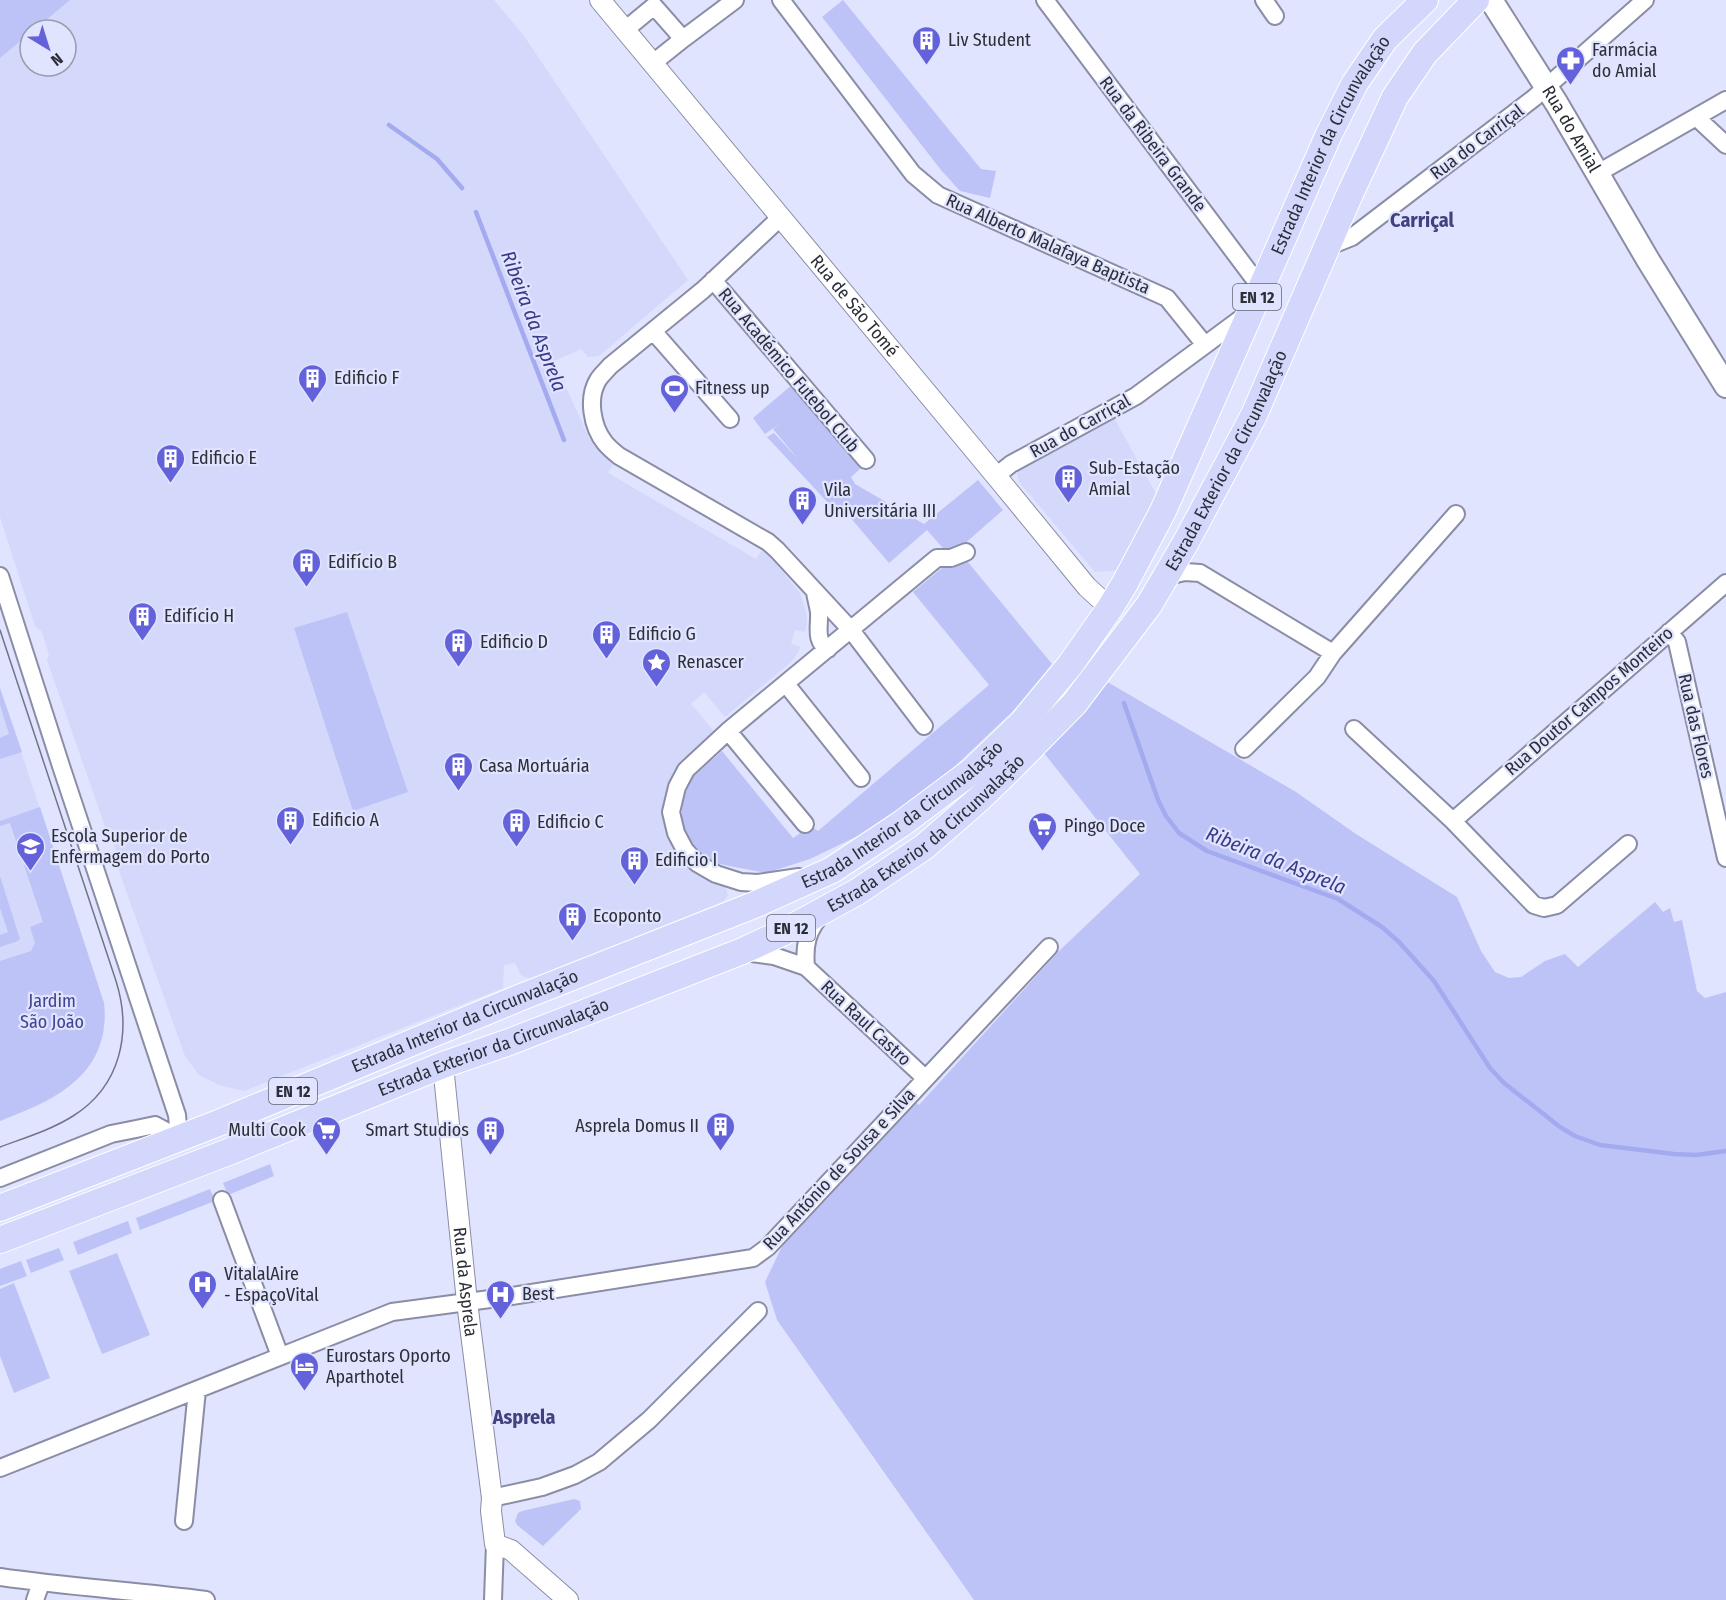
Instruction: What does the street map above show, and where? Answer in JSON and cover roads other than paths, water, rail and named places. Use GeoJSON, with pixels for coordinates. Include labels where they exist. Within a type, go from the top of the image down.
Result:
{"type":"FeatureCollection","features":[{"type":"Feature","properties":{"kind":"main road","name":"Estrada Interior da Circunvalação"},"geometry":{"type":"LineString","coordinates":[[0,1208],[754,905],[832,870],[901,824],[972,771],[1022,723],[1070,665],[1110,608],[1163,511],[1329,134],[1355,83],[1385,39],[1425,0]]}},
{"type":"Feature","properties":{"kind":"main road","name":"Estrada Exterior da Circunvalação"},"geometry":{"type":"LineString","coordinates":[[0,1240],[231,1151],[448,1063],[512,1041],[740,952],[782,933],[857,892],[924,847],[978,800],[1074,704],[1149,605],[1186,542],[1254,415],[1349,196],[1395,98],[1425,53],[1476,0]]}},
{"type":"Feature","properties":{"kind":"main road","name":"Rua do Amial"},"geometry":{"type":"LineString","coordinates":[[1491,0],[1547,87],[1648,260],[1726,386]]}},
{"type":"Feature","properties":{"kind":"main road"},"geometry":{"type":"LineString","coordinates":[[1074,704],[1072,689],[1113,634],[1110,608],[1126,611],[1149,605]]}},
{"type":"Feature","properties":{"kind":"main road"},"geometry":{"type":"LineString","coordinates":[[448,1063],[443,1043],[449,1027]]}},
{"type":"Feature","properties":{"kind":"main road"},"geometry":{"type":"LineString","coordinates":[[407,1044],[425,1044],[433,1048],[448,1063]]}},
{"type":"Feature","properties":{"kind":"main road"},"geometry":{"type":"LineString","coordinates":[[66,1214],[86,1196],[160,1167],[169,1159],[179,1138]]}},
{"type":"Feature","properties":{"kind":"street","name":"Rua de São Tomé"},"geometry":{"type":"LineString","coordinates":[[600,0],[1087,587],[1110,608]]}},
{"type":"Feature","properties":{"kind":"street"},"geometry":{"type":"LineString","coordinates":[[653,63],[735,0]]}},
{"type":"Feature","properties":{"kind":"street","name":"Rua Alberto Malafaya Baptista"},"geometry":{"type":"LineString","coordinates":[[781,0],[913,174],[938,195],[1167,298],[1204,345]]}},
{"type":"Feature","properties":{"kind":"street","name":"Rua da Ribeira Grande"},"geometry":{"type":"LineString","coordinates":[[1045,0],[1261,288]]}},
{"type":"Feature","properties":{"kind":"street"},"geometry":{"type":"LineString","coordinates":[[1264,0],[1275,16]]}},
{"type":"Feature","properties":{"kind":"street","name":"Rua do Carriçal"},"geometry":{"type":"LineString","coordinates":[[1327,247],[1352,237],[1547,87],[1646,0]]}},
{"type":"Feature","properties":{"kind":"street"},"geometry":{"type":"LineString","coordinates":[[625,30],[655,3],[683,39]]}},
{"type":"Feature","properties":{"kind":"street"},"geometry":{"type":"LineString","coordinates":[[1598,173],[1726,100]]}},
{"type":"Feature","properties":{"kind":"street"},"geometry":{"type":"LineString","coordinates":[[1696,117],[1726,145]]}},
{"type":"Feature","properties":{"kind":"street","name":"Rua Académico Futebol Club"},"geometry":{"type":"LineString","coordinates":[[781,218],[713,280],[610,366],[598,379],[593,391],[592,411],[595,426],[604,443],[619,456],[768,542],[777,550],[851,630],[924,726]]}},
{"type":"Feature","properties":{"kind":"street","name":"Rua Académico Futebol Club"},"geometry":{"type":"LineString","coordinates":[[713,280],[866,460]]}},
{"type":"Feature","properties":{"kind":"street","name":"Rua do Carriçal"},"geometry":{"type":"LineString","coordinates":[[996,476],[1011,464],[1136,396],[1250,312]]}},
{"type":"Feature","properties":{"kind":"street"},"geometry":{"type":"LineString","coordinates":[[653,331],[730,419]]}},
{"type":"Feature","properties":{"kind":"street"},"geometry":{"type":"LineString","coordinates":[[1244,749],[1317,677],[1333,653],[1456,514]]}},
{"type":"Feature","properties":{"kind":"street"},"geometry":{"type":"LineString","coordinates":[[1186,542],[1192,561],[1200,573],[1333,653]]}},
{"type":"Feature","properties":{"kind":"street"},"geometry":{"type":"LineString","coordinates":[[832,870],[786,880],[758,883],[741,882],[716,874],[697,863],[685,850],[676,833],[671,812],[677,787],[686,770],[728,731],[937,558],[951,558],[966,552]]}},
{"type":"Feature","properties":{"kind":"street"},"geometry":{"type":"LineString","coordinates":[[1167,576],[1185,572],[1200,573]]}},
{"type":"Feature","properties":{"kind":"street"},"geometry":{"type":"LineString","coordinates":[[0,576],[177,1115],[179,1138]]}},
{"type":"Feature","properties":{"kind":"street","name":"Rua Doutor Campos Monteiro"},"geometry":{"type":"LineString","coordinates":[[1453,821],[1726,583]]}},
{"type":"Feature","properties":{"kind":"street"},"geometry":{"type":"LineString","coordinates":[[815,591],[819,611],[820,644],[828,649]]}},
{"type":"Feature","properties":{"kind":"street"},"geometry":{"type":"LineString","coordinates":[[804,669],[818,632]]}},
{"type":"Feature","properties":{"kind":"street","name":"Rua das Flores"},"geometry":{"type":"LineString","coordinates":[[1669,632],[1677,642],[1726,858]]}},
{"type":"Feature","properties":{"kind":"street"},"geometry":{"type":"LineString","coordinates":[[786,684],[861,778]]}},
{"type":"Feature","properties":{"kind":"street"},"geometry":{"type":"LineString","coordinates":[[1354,729],[1453,821],[1534,905],[1544,908],[1557,905],[1628,844]]}},
{"type":"Feature","properties":{"kind":"street"},"geometry":{"type":"LineString","coordinates":[[728,731],[805,824]]}},
{"type":"Feature","properties":{"kind":"street","name":"Rua Raul Castro"},"geometry":{"type":"LineString","coordinates":[[806,967],[806,942],[811,929],[826,909]]}},
{"type":"Feature","properties":{"kind":"street","name":"Rua António de Sousa e Silva"},"geometry":{"type":"LineString","coordinates":[[0,1468],[392,1312],[753,1257],[768,1247],[1049,947]]}},
{"type":"Feature","properties":{"kind":"street","name":"Rua Raul Castro"},"geometry":{"type":"LineString","coordinates":[[740,952],[774,956],[806,967],[925,1078]]}},
{"type":"Feature","properties":{"kind":"street","name":"Rua da Asprela"},"geometry":{"type":"LineString","coordinates":[[448,1063],[467,1302],[492,1498],[495,1544]]}},
{"type":"Feature","properties":{"kind":"street"},"geometry":{"type":"LineString","coordinates":[[0,1178],[111,1134],[155,1125],[179,1138]]}},
{"type":"Feature","properties":{"kind":"street"},"geometry":{"type":"LineString","coordinates":[[222,1200],[279,1356]]}},
{"type":"Feature","properties":{"kind":"street"},"geometry":{"type":"LineString","coordinates":[[492,1498],[542,1487],[575,1476],[599,1462],[649,1420],[758,1311]]}},
{"type":"Feature","properties":{"kind":"street"},"geometry":{"type":"LineString","coordinates":[[184,1521],[196,1390]]}},
{"type":"Feature","properties":{"kind":"street"},"geometry":{"type":"LineString","coordinates":[[493,1600],[495,1544],[511,1550],[568,1600]]}},
{"type":"Feature","properties":{"kind":"street"},"geometry":{"type":"LineString","coordinates":[[0,1577],[206,1600]]}},
{"type":"Feature","properties":{"kind":"street"},"geometry":{"type":"LineString","coordinates":[[35,1600],[41,1583]]}},
{"type":"Feature","properties":{"kind":"waterway","name":"Ribeira da Asprela"},"geometry":{"type":"LineString","coordinates":[[389,125],[437,159],[462,188]]}},
{"type":"Feature","properties":{"kind":"waterway","name":"Ribeira da Asprela"},"geometry":{"type":"LineString","coordinates":[[476,212],[564,440]]}},
{"type":"Feature","properties":{"kind":"waterway","name":"Ribeira da Asprela"},"geometry":{"type":"LineString","coordinates":[[1124,703],[1158,800],[1166,816],[1179,833],[1207,851],[1338,899],[1382,927],[1399,942],[1434,981],[1490,1068],[1504,1083],[1560,1127],[1575,1136],[1600,1145],[1674,1154],[1696,1155],[1726,1151]]}},
{"type":"Feature","properties":{"kind":"tram line"},"geometry":{"type":"LineString","coordinates":[[0,630],[116,981],[123,1019],[122,1038],[112,1074],[89,1104],[56,1125],[0,1147]]}},
{"type":"Feature","properties":{"kind":"place","name":"Liv Student"},"geometry":{"type":"Point","coordinates":[927,66]}},
{"type":"Feature","properties":{"kind":"place","name":"Farmácia do Amial"},"geometry":{"type":"Point","coordinates":[1571,86]}},
{"type":"Feature","properties":{"kind":"place","name":"Edificio F"},"geometry":{"type":"Point","coordinates":[313,404]}},
{"type":"Feature","properties":{"kind":"place","name":"Fitness up"},"geometry":{"type":"Point","coordinates":[674,414]}},
{"type":"Feature","properties":{"kind":"place","name":"Edificio E"},"geometry":{"type":"Point","coordinates":[170,484]}},
{"type":"Feature","properties":{"kind":"place","name":"Sub-Estação Amial"},"geometry":{"type":"Point","coordinates":[1068,504]}},
{"type":"Feature","properties":{"kind":"place","name":"Vila Universitária III"},"geometry":{"type":"Point","coordinates":[803,526]}},
{"type":"Feature","properties":{"kind":"place","name":"Edifício B"},"geometry":{"type":"Point","coordinates":[307,588]}},
{"type":"Feature","properties":{"kind":"place","name":"Edifício H"},"geometry":{"type":"Point","coordinates":[143,642]}},
{"type":"Feature","properties":{"kind":"place","name":"Edificio G"},"geometry":{"type":"Point","coordinates":[607,660]}},
{"type":"Feature","properties":{"kind":"place","name":"Edificio D"},"geometry":{"type":"Point","coordinates":[459,668]}},
{"type":"Feature","properties":{"kind":"place","name":"Renascer"},"geometry":{"type":"Point","coordinates":[656,688]}},
{"type":"Feature","properties":{"kind":"place","name":"Casa Mortuária"},"geometry":{"type":"Point","coordinates":[458,792]}},
{"type":"Feature","properties":{"kind":"place","name":"Edificio A"},"geometry":{"type":"Point","coordinates":[291,846]}},
{"type":"Feature","properties":{"kind":"place","name":"Edificio C"},"geometry":{"type":"Point","coordinates":[516,848]}},
{"type":"Feature","properties":{"kind":"place","name":"Pingo Doce"},"geometry":{"type":"Point","coordinates":[1043,852]}},
{"type":"Feature","properties":{"kind":"place","name":"Escola Superior de Enfermagem do Porto"},"geometry":{"type":"Point","coordinates":[30,872]}},
{"type":"Feature","properties":{"kind":"place","name":"Edificio I"},"geometry":{"type":"Point","coordinates":[634,886]}},
{"type":"Feature","properties":{"kind":"place","name":"Ecoponto"},"geometry":{"type":"Point","coordinates":[572,942]}},
{"type":"Feature","properties":{"kind":"place","name":"Asprela Domus II"},"geometry":{"type":"Point","coordinates":[720,1152]}},
{"type":"Feature","properties":{"kind":"place","name":"Multi Cook"},"geometry":{"type":"Point","coordinates":[327,1156]}},
{"type":"Feature","properties":{"kind":"place","name":"Smart Studios"},"geometry":{"type":"Point","coordinates":[490,1156]}},
{"type":"Feature","properties":{"kind":"place","name":"VitalalAire - EspaçoVital"},"geometry":{"type":"Point","coordinates":[203,1310]}},
{"type":"Feature","properties":{"kind":"place","name":"Best"},"geometry":{"type":"Point","coordinates":[501,1320]}},
{"type":"Feature","properties":{"kind":"place","name":"Eurostars Oporto Aparthotel"},"geometry":{"type":"Point","coordinates":[305,1392]}},
{"type":"Feature","properties":{"kind":"district","name":"Carriçal"},"geometry":{"type":"Point","coordinates":[1422,220]}},
{"type":"Feature","properties":{"kind":"district","name":"Asprela"},"geometry":{"type":"Point","coordinates":[524,1417]}},
{"type":"Feature","properties":{"kind":"park label","name":"Jardim São João"},"geometry":{"type":"Point","coordinates":[52,1011]}}]}
